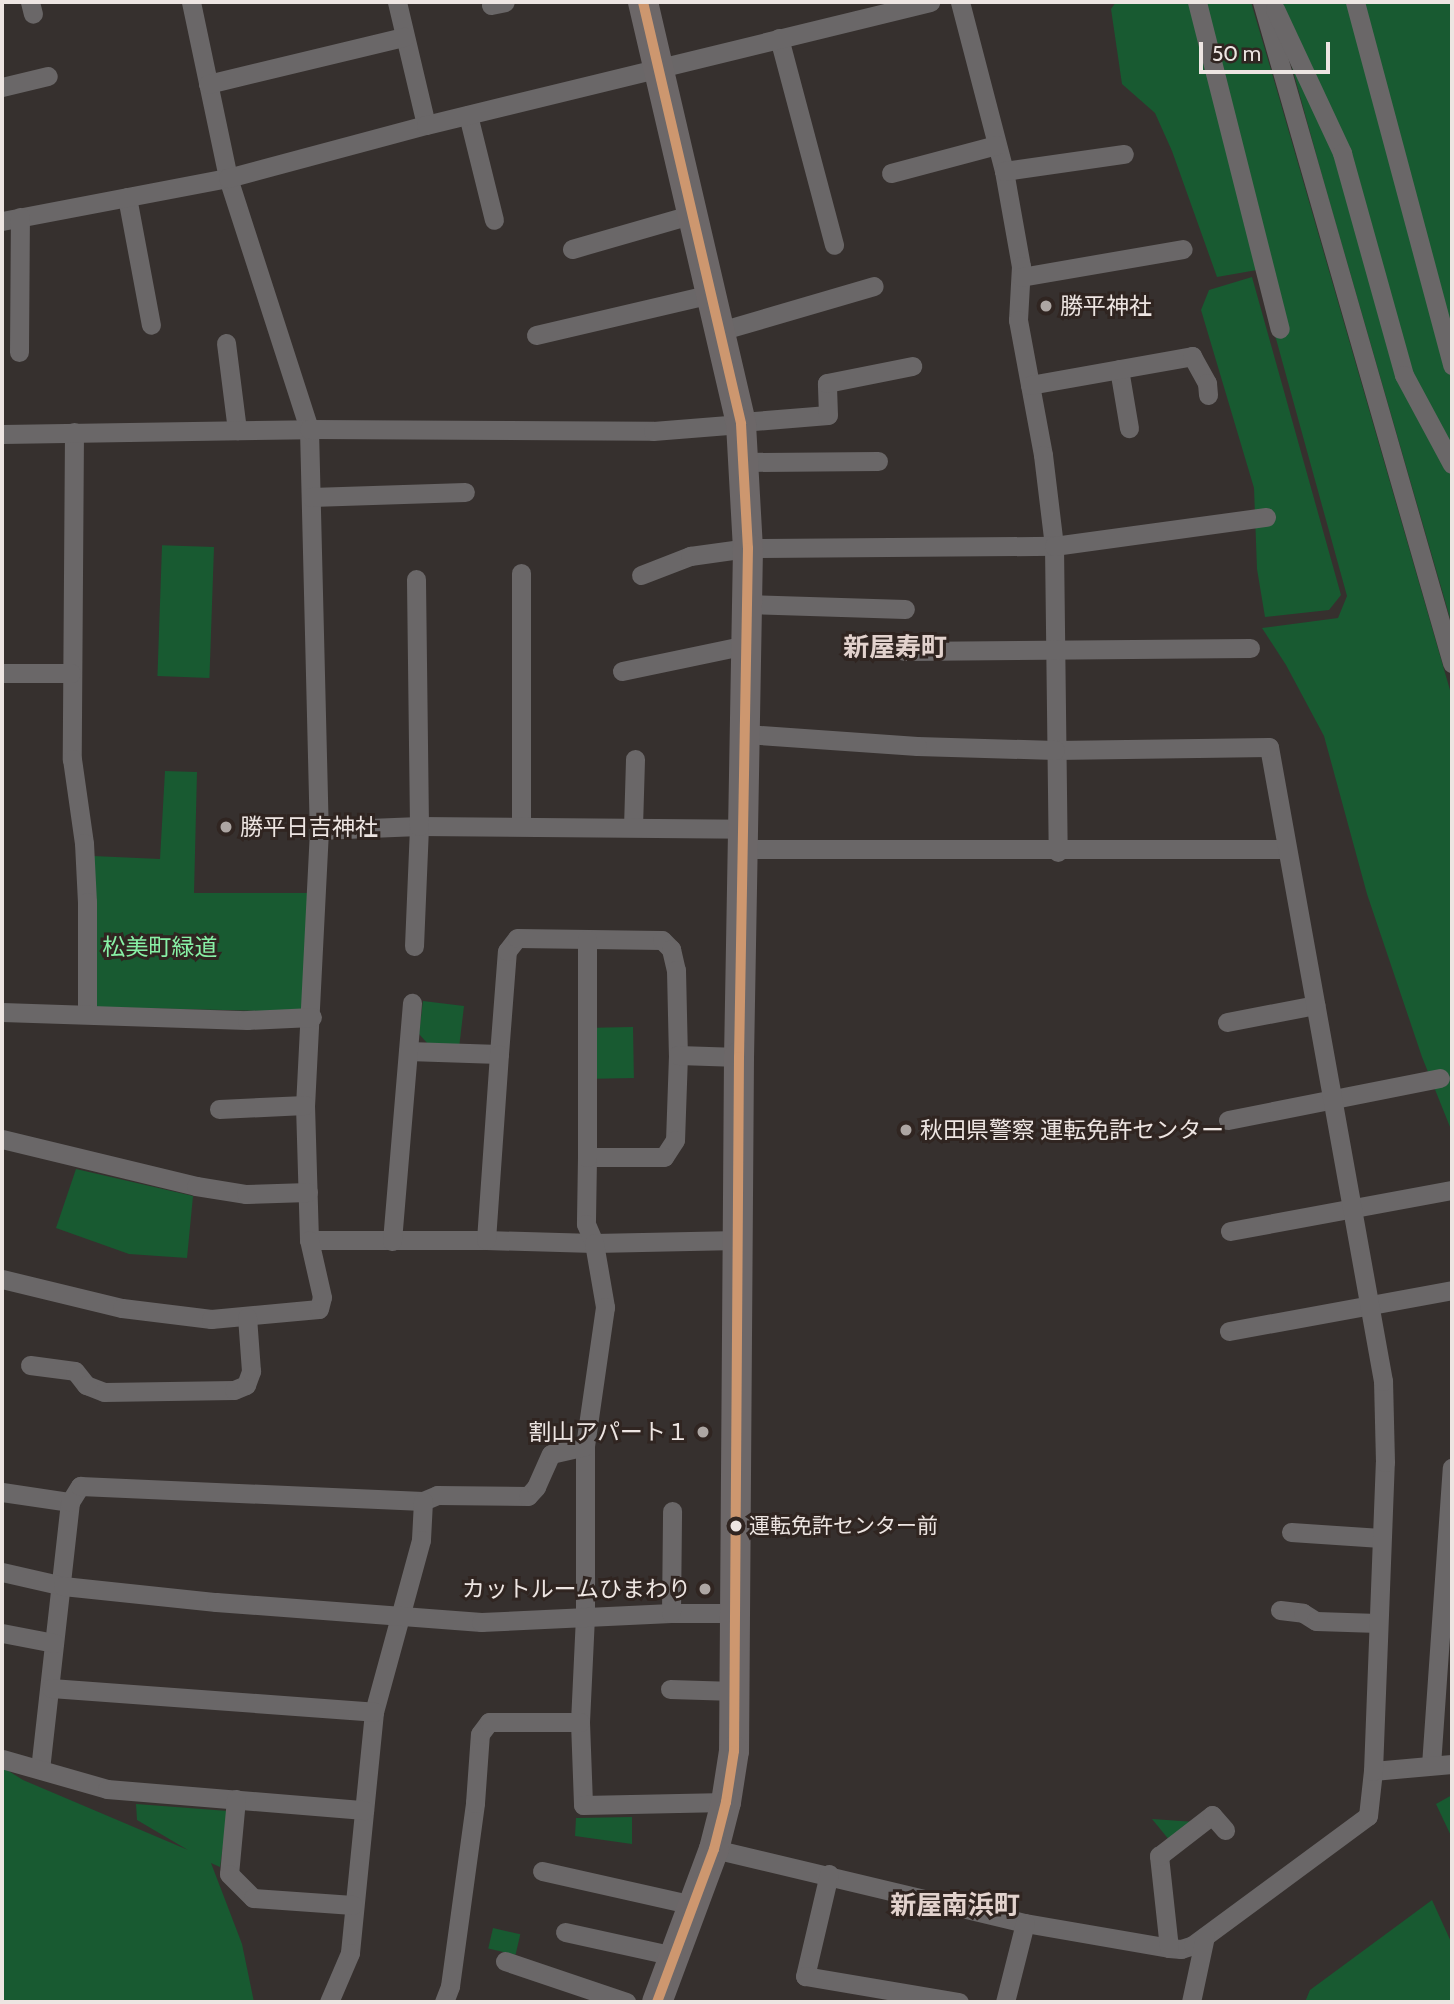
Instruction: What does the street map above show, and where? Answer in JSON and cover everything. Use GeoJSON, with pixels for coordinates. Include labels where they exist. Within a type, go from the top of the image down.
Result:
{"type":"FeatureCollection","features":[{"type":"Feature","properties":{"kind":"main road"},"geometry":{"type":"LineString","coordinates":[[643,2],[741,423],[748,548],[739,1057],[734,1751],[726,1802],[714,1849],[657,2002]]}},
{"type":"Feature","properties":{"kind":"street"},"geometry":{"type":"LineString","coordinates":[[2,1279],[122,1308],[211,1319],[319,1308],[323,1305],[309,1240],[305,1105],[312,1017],[319,830],[309,429],[228,178],[191,2]]}},
{"type":"Feature","properties":{"kind":"street"},"geometry":{"type":"LineString","coordinates":[[397,2],[426,125]]}},
{"type":"Feature","properties":{"kind":"street"},"geometry":{"type":"LineString","coordinates":[[19,352],[11,219],[228,178],[426,125],[930,2]]}},
{"type":"Feature","properties":{"kind":"street"},"geometry":{"type":"LineString","coordinates":[[960,2],[1004,171],[1021,266],[1018,320],[1043,455],[1054,546],[1058,852]]}},
{"type":"Feature","properties":{"kind":"street"},"geometry":{"type":"LineString","coordinates":[[1197,2],[1280,329]]}},
{"type":"Feature","properties":{"kind":"street"},"geometry":{"type":"LineString","coordinates":[[1262,2],[1452,663]]}},
{"type":"Feature","properties":{"kind":"street"},"geometry":{"type":"LineString","coordinates":[[1271,2],[1342,153],[1404,375],[1450,451]]}},
{"type":"Feature","properties":{"kind":"street"},"geometry":{"type":"LineString","coordinates":[[1355,2],[1452,365]]}},
{"type":"Feature","properties":{"kind":"street"},"geometry":{"type":"LineString","coordinates":[[208,84],[404,37]]}},
{"type":"Feature","properties":{"kind":"street"},"geometry":{"type":"LineString","coordinates":[[779,38],[834,245]]}},
{"type":"Feature","properties":{"kind":"street"},"geometry":{"type":"LineString","coordinates":[[2,87],[48,76]]}},
{"type":"Feature","properties":{"kind":"street"},"geometry":{"type":"LineString","coordinates":[[468,115],[494,220]]}},
{"type":"Feature","properties":{"kind":"street"},"geometry":{"type":"LineString","coordinates":[[891,173],[996,145]]}},
{"type":"Feature","properties":{"kind":"street"},"geometry":{"type":"LineString","coordinates":[[1004,171],[1125,154]]}},
{"type":"Feature","properties":{"kind":"street"},"geometry":{"type":"LineString","coordinates":[[127,197],[151,325]]}},
{"type":"Feature","properties":{"kind":"street"},"geometry":{"type":"LineString","coordinates":[[572,249],[692,214]]}},
{"type":"Feature","properties":{"kind":"street"},"geometry":{"type":"LineString","coordinates":[[1021,277],[1183,249]]}},
{"type":"Feature","properties":{"kind":"street"},"geometry":{"type":"LineString","coordinates":[[720,331],[874,286]]}},
{"type":"Feature","properties":{"kind":"street"},"geometry":{"type":"LineString","coordinates":[[536,334],[711,294]]}},
{"type":"Feature","properties":{"kind":"street"},"geometry":{"type":"LineString","coordinates":[[226,343],[237,430]]}},
{"type":"Feature","properties":{"kind":"street"},"geometry":{"type":"LineString","coordinates":[[1030,385],[1192,356],[1207,383],[1208,395]]}},
{"type":"Feature","properties":{"kind":"street"},"geometry":{"type":"LineString","coordinates":[[2,434],[309,429],[653,431],[828,415],[827,383],[912,366]]}},
{"type":"Feature","properties":{"kind":"street"},"geometry":{"type":"LineString","coordinates":[[1119,369],[1129,428]]}},
{"type":"Feature","properties":{"kind":"street"},"geometry":{"type":"LineString","coordinates":[[74,432],[72,759],[87,890],[87,1013]]}},
{"type":"Feature","properties":{"kind":"street"},"geometry":{"type":"LineString","coordinates":[[744,462],[878,461]]}},
{"type":"Feature","properties":{"kind":"street"},"geometry":{"type":"LineString","coordinates":[[311,497],[465,492]]}},
{"type":"Feature","properties":{"kind":"street"},"geometry":{"type":"LineString","coordinates":[[640,575],[690,556],[748,548],[1054,546],[1266,517]]}},
{"type":"Feature","properties":{"kind":"street"},"geometry":{"type":"LineString","coordinates":[[520,573],[521,826]]}},
{"type":"Feature","properties":{"kind":"street"},"geometry":{"type":"LineString","coordinates":[[414,946],[419,827],[416,579]]}},
{"type":"Feature","properties":{"kind":"street"},"geometry":{"type":"LineString","coordinates":[[747,604],[905,609]]}},
{"type":"Feature","properties":{"kind":"street"},"geometry":{"type":"LineString","coordinates":[[622,671],[746,645]]}},
{"type":"Feature","properties":{"kind":"street"},"geometry":{"type":"LineString","coordinates":[[904,650],[1250,648]]}},
{"type":"Feature","properties":{"kind":"street"},"geometry":{"type":"LineString","coordinates":[[2,673],[71,673]]}},
{"type":"Feature","properties":{"kind":"street"},"geometry":{"type":"LineString","coordinates":[[714,1849],[829,1874],[1025,1923],[1181,1949],[1205,1936],[1368,1816],[1373,1771],[1385,1462],[1383,1381],[1269,747],[1055,750],[918,746],[744,734]]}},
{"type":"Feature","properties":{"kind":"street"},"geometry":{"type":"LineString","coordinates":[[633,827],[635,760]]}},
{"type":"Feature","properties":{"kind":"street"},"geometry":{"type":"LineString","coordinates":[[319,830],[633,827],[744,839],[1058,852],[1286,849]]}},
{"type":"Feature","properties":{"kind":"street"},"geometry":{"type":"LineString","coordinates":[[486,1240],[507,951],[517,938],[662,940],[671,949],[676,970],[678,1055],[675,1140],[664,1157],[587,1157]]}},
{"type":"Feature","properties":{"kind":"street"},"geometry":{"type":"LineString","coordinates":[[587,939],[586,1224],[594,1243],[605,1307],[585,1446],[580,1722],[583,1805],[726,1802]]}},
{"type":"Feature","properties":{"kind":"street"},"geometry":{"type":"LineString","coordinates":[[391,1241],[412,1003]]}},
{"type":"Feature","properties":{"kind":"street"},"geometry":{"type":"LineString","coordinates":[[1227,1022],[1315,1005]]}},
{"type":"Feature","properties":{"kind":"street"},"geometry":{"type":"LineString","coordinates":[[2,1012],[247,1020],[312,1017]]}},
{"type":"Feature","properties":{"kind":"street"},"geometry":{"type":"LineString","coordinates":[[408,1051],[499,1054]]}},
{"type":"Feature","properties":{"kind":"street"},"geometry":{"type":"LineString","coordinates":[[678,1055],[739,1057]]}},
{"type":"Feature","properties":{"kind":"street"},"geometry":{"type":"LineString","coordinates":[[1228,1120],[1440,1078]]}},
{"type":"Feature","properties":{"kind":"street"},"geometry":{"type":"LineString","coordinates":[[219,1109],[305,1105]]}},
{"type":"Feature","properties":{"kind":"street"},"geometry":{"type":"LineString","coordinates":[[2,1139],[196,1186],[246,1194],[307,1192]]}},
{"type":"Feature","properties":{"kind":"street"},"geometry":{"type":"LineString","coordinates":[[1230,1231],[1452,1190]]}},
{"type":"Feature","properties":{"kind":"street"},"geometry":{"type":"LineString","coordinates":[[309,1240],[594,1243],[738,1240]]}},
{"type":"Feature","properties":{"kind":"street"},"geometry":{"type":"LineString","coordinates":[[1229,1331],[1452,1290]]}},
{"type":"Feature","properties":{"kind":"street"},"geometry":{"type":"LineString","coordinates":[[30,1365],[75,1371],[86,1385],[104,1392],[234,1390],[246,1385],[251,1371],[247,1317]]}},
{"type":"Feature","properties":{"kind":"street"},"geometry":{"type":"LineString","coordinates":[[40,1769],[70,1502],[80,1486],[423,1502],[437,1495],[528,1496],[536,1487],[551,1454],[585,1446]]}},
{"type":"Feature","properties":{"kind":"street"},"geometry":{"type":"LineString","coordinates":[[1431,1765],[1452,1468]]}},
{"type":"Feature","properties":{"kind":"street"},"geometry":{"type":"LineString","coordinates":[[2,1492],[70,1502]]}},
{"type":"Feature","properties":{"kind":"street"},"geometry":{"type":"LineString","coordinates":[[329,2002],[350,1953],[374,1712],[421,1540],[423,1502]]}},
{"type":"Feature","properties":{"kind":"street"},"geometry":{"type":"LineString","coordinates":[[671,1613],[672,1511]]}},
{"type":"Feature","properties":{"kind":"street"},"geometry":{"type":"LineString","coordinates":[[1290,1532],[1381,1538]]}},
{"type":"Feature","properties":{"kind":"street"},"geometry":{"type":"LineString","coordinates":[[2,1572],[62,1586],[399,1618],[481,1622],[671,1613],[736,1614]]}},
{"type":"Feature","properties":{"kind":"street"},"geometry":{"type":"LineString","coordinates":[[1280,1610],[1303,1613],[1316,1621],[1378,1623]]}},
{"type":"Feature","properties":{"kind":"street"},"geometry":{"type":"LineString","coordinates":[[2,1633],[54,1643]]}},
{"type":"Feature","properties":{"kind":"street"},"geometry":{"type":"LineString","coordinates":[[51,1688],[374,1712]]}},
{"type":"Feature","properties":{"kind":"street"},"geometry":{"type":"LineString","coordinates":[[670,1689],[735,1691]]}},
{"type":"Feature","properties":{"kind":"street"},"geometry":{"type":"LineString","coordinates":[[444,2002],[450,1986],[475,1803],[480,1734],[489,1722],[580,1722]]}},
{"type":"Feature","properties":{"kind":"street"},"geometry":{"type":"LineString","coordinates":[[2,1759],[107,1789],[364,1810]]}},
{"type":"Feature","properties":{"kind":"street"},"geometry":{"type":"LineString","coordinates":[[1373,1771],[1452,1764]]}},
{"type":"Feature","properties":{"kind":"street"},"geometry":{"type":"LineString","coordinates":[[236,1799],[229,1874],[253,1898],[353,1905]]}},
{"type":"Feature","properties":{"kind":"street"},"geometry":{"type":"LineString","coordinates":[[1169,1948],[1159,1856],[1212,1815],[1225,1830]]}},
{"type":"Feature","properties":{"kind":"street"},"geometry":{"type":"LineString","coordinates":[[542,1871],[693,1905]]}},
{"type":"Feature","properties":{"kind":"street"},"geometry":{"type":"LineString","coordinates":[[829,1874],[805,1976],[959,2002]]}},
{"type":"Feature","properties":{"kind":"street"},"geometry":{"type":"LineString","coordinates":[[1005,2002],[1025,1923]]}},
{"type":"Feature","properties":{"kind":"street"},"geometry":{"type":"LineString","coordinates":[[565,1932],[674,1956]]}},
{"type":"Feature","properties":{"kind":"street"},"geometry":{"type":"LineString","coordinates":[[1191,2002],[1205,1936]]}},
{"type":"Feature","properties":{"kind":"street"},"geometry":{"type":"LineString","coordinates":[[505,1961],[626,2002]]}},
{"type":"Feature","properties":{"kind":"green space"},"geometry":{"type":"Polygon","coordinates":[[[1116,2],[1251,2],[1452,697],[1452,1132],[1422,1057],[1367,894],[1324,736],[1286,665],[1262,628],[1338,618],[1347,596],[1257,270],[1217,277],[1172,151],[1155,113],[1122,84],[1111,9],[1116,2]]]}},
{"type":"Feature","properties":{"kind":"green space"},"geometry":{"type":"Polygon","coordinates":[[[1274,2],[1452,2],[1452,625],[1326,190],[1274,2]]]}},
{"type":"Feature","properties":{"kind":"green space"},"geometry":{"type":"Polygon","coordinates":[[[1252,277],[1341,595],[1329,610],[1265,617],[1257,569],[1254,488],[1201,310],[1209,290],[1252,277]]]}},
{"type":"Feature","properties":{"kind":"green space"},"geometry":{"type":"Polygon","coordinates":[[[162,545],[214,547],[209,678],[157,676],[162,545]]]}},
{"type":"Feature","properties":{"kind":"green space","name":"松美町緑道"},"geometry":{"type":"Polygon","coordinates":[[[165,771],[197,772],[194,893],[312,893],[307,1012],[95,1007],[97,937],[93,856],[160,859],[165,771]]]}},
{"type":"Feature","properties":{"kind":"green space"},"geometry":{"type":"Polygon","coordinates":[[[423,1001],[464,1006],[459,1048],[428,1044],[419,1034],[423,1001]]]}},
{"type":"Feature","properties":{"kind":"green space"},"geometry":{"type":"Polygon","coordinates":[[[633,1027],[634,1078],[596,1079],[595,1028],[633,1027]]]}},
{"type":"Feature","properties":{"kind":"green space"},"geometry":{"type":"Polygon","coordinates":[[[76,1169],[193,1196],[187,1258],[129,1254],[56,1228],[76,1169]]]}},
{"type":"Feature","properties":{"kind":"green space"},"geometry":{"type":"Polygon","coordinates":[[[2,1767],[23,1780],[188,1850],[137,1820],[136,1804],[228,1811],[220,1867],[211,1863],[242,1944],[254,2002],[2,2002],[2,1767]]]}},
{"type":"Feature","properties":{"kind":"green space"},"geometry":{"type":"Polygon","coordinates":[[[1452,1795],[1452,1838],[1436,1804],[1452,1795]]]}},
{"type":"Feature","properties":{"kind":"green space"},"geometry":{"type":"Polygon","coordinates":[[[632,1817],[632,1844],[575,1836],[576,1818],[632,1817]]]}},
{"type":"Feature","properties":{"kind":"green space"},"geometry":{"type":"Polygon","coordinates":[[[1152,1819],[1196,1822],[1170,1841],[1152,1819]]]}},
{"type":"Feature","properties":{"kind":"green space"},"geometry":{"type":"Polygon","coordinates":[[[1432,1900],[1452,1944],[1452,2002],[1305,2002],[1310,1990],[1432,1900]]]}},
{"type":"Feature","properties":{"kind":"green space"},"geometry":{"type":"Polygon","coordinates":[[[493,1928],[520,1934],[516,1955],[488,1948],[493,1928]]]}},
{"type":"Feature","properties":{"kind":"transit line"},"geometry":{"type":"LineString","coordinates":[[643,2],[741,424],[748,548],[739,1057],[734,1751],[726,1802],[714,1849],[657,2002]]}},
{"type":"Feature","properties":{"kind":"place","name":"勝平神社"},"geometry":{"type":"Point","coordinates":[1046,306]}},
{"type":"Feature","properties":{"kind":"place","name":"勝平日吉神社"},"geometry":{"type":"Point","coordinates":[226,827]}},
{"type":"Feature","properties":{"kind":"place","name":"秋田県警察 運転免許センター"},"geometry":{"type":"Point","coordinates":[906,1130]}},
{"type":"Feature","properties":{"kind":"place","name":"割山アパート１"},"geometry":{"type":"Point","coordinates":[703,1432]}},
{"type":"Feature","properties":{"kind":"place","name":"運転免許センター前"},"geometry":{"type":"Point","coordinates":[736,1526]}},
{"type":"Feature","properties":{"kind":"place","name":"カットルームひまわり"},"geometry":{"type":"Point","coordinates":[705,1589]}},
{"type":"Feature","properties":{"kind":"district","name":"新屋寿町"},"geometry":{"type":"Point","coordinates":[895,648]}},
{"type":"Feature","properties":{"kind":"district","name":"新屋南浜町"},"geometry":{"type":"Point","coordinates":[955,1906]}}]}
